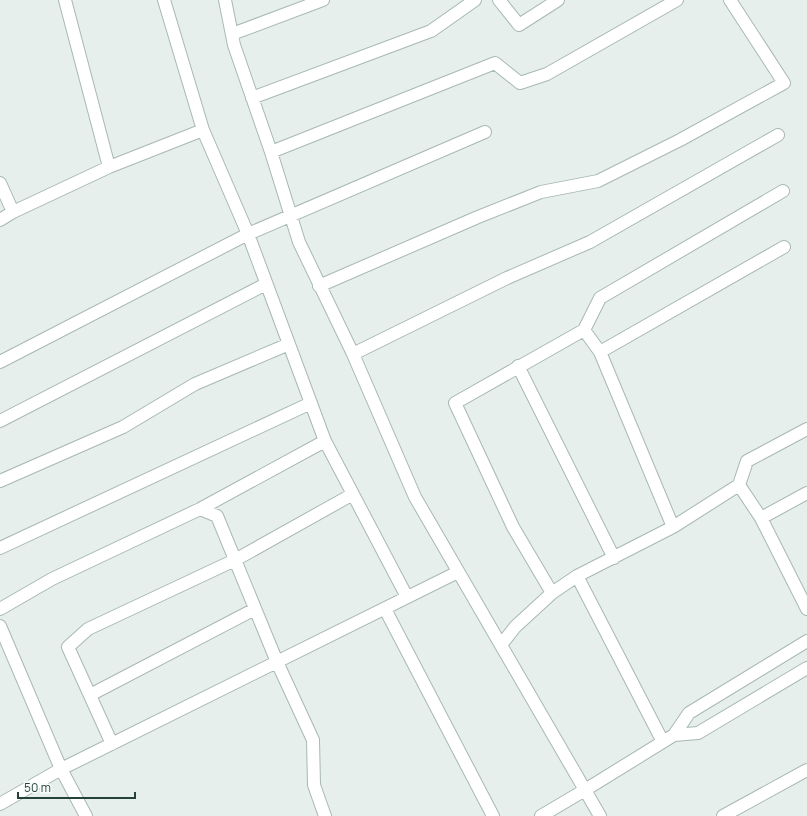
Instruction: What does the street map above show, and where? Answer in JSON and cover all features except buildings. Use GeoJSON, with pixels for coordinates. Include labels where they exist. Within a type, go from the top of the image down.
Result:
{"type":"FeatureCollection","features":[{"type":"Feature","properties":{"kind":"street"},"geometry":{"type":"LineString","coordinates":[[65,0],[109,167]]}},
{"type":"Feature","properties":{"kind":"street"},"geometry":{"type":"LineString","coordinates":[[164,0],[203,130],[248,234],[326,441],[407,597]]}},
{"type":"Feature","properties":{"kind":"street"},"geometry":{"type":"LineString","coordinates":[[225,0],[234,45],[271,152],[299,242],[353,354],[414,497],[600,816]]}},
{"type":"Feature","properties":{"kind":"street"},"geometry":{"type":"LineString","coordinates":[[232,34],[322,0]]}},
{"type":"Feature","properties":{"kind":"street"},"geometry":{"type":"LineString","coordinates":[[252,98],[431,31],[475,0]]}},
{"type":"Feature","properties":{"kind":"street"},"geometry":{"type":"LineString","coordinates":[[498,0],[519,25],[558,0]]}},
{"type":"Feature","properties":{"kind":"street"},"geometry":{"type":"LineString","coordinates":[[271,152],[495,63],[520,83],[547,74],[677,0]]}},
{"type":"Feature","properties":{"kind":"street"},"geometry":{"type":"LineString","coordinates":[[319,286],[478,217],[541,192],[598,181],[680,140],[784,83],[730,0]]}},
{"type":"Feature","properties":{"kind":"street"},"geometry":{"type":"LineString","coordinates":[[0,220],[13,212],[109,167],[203,130]]}},
{"type":"Feature","properties":{"kind":"street"},"geometry":{"type":"LineString","coordinates":[[0,362],[248,234],[485,132]]}},
{"type":"Feature","properties":{"kind":"street"},"geometry":{"type":"LineString","coordinates":[[353,354],[507,278],[590,242],[778,135]]}},
{"type":"Feature","properties":{"kind":"street"},"geometry":{"type":"LineString","coordinates":[[0,183],[13,212]]}},
{"type":"Feature","properties":{"kind":"street"},"geometry":{"type":"LineString","coordinates":[[552,593],[513,527],[455,403],[584,330],[600,298],[783,191]]}},
{"type":"Feature","properties":{"kind":"street"},"geometry":{"type":"LineString","coordinates":[[600,352],[784,247]]}},
{"type":"Feature","properties":{"kind":"street"},"geometry":{"type":"LineString","coordinates":[[0,421],[266,284]]}},
{"type":"Feature","properties":{"kind":"street"},"geometry":{"type":"LineString","coordinates":[[584,330],[600,352],[673,527]]}},
{"type":"Feature","properties":{"kind":"street"},"geometry":{"type":"LineString","coordinates":[[0,481],[123,427],[194,384],[289,344]]}},
{"type":"Feature","properties":{"kind":"street"},"geometry":{"type":"LineString","coordinates":[[518,366],[614,558]]}},
{"type":"Feature","properties":{"kind":"street"},"geometry":{"type":"LineString","coordinates":[[0,548],[311,403]]}},
{"type":"Feature","properties":{"kind":"street"},"geometry":{"type":"LineString","coordinates":[[501,645],[515,627],[552,593],[577,576],[673,527],[739,485],[747,461],[807,428]]}},
{"type":"Feature","properties":{"kind":"street"},"geometry":{"type":"LineString","coordinates":[[0,609],[52,579],[200,509],[326,441]]}},
{"type":"Feature","properties":{"kind":"street"},"geometry":{"type":"LineString","coordinates":[[739,485],[761,518],[807,610]]}},
{"type":"Feature","properties":{"kind":"street"},"geometry":{"type":"LineString","coordinates":[[761,518],[807,493]]}},
{"type":"Feature","properties":{"kind":"street"},"geometry":{"type":"LineString","coordinates":[[112,744],[68,647],[88,629],[235,560],[353,494]]}},
{"type":"Feature","properties":{"kind":"street"},"geometry":{"type":"LineString","coordinates":[[200,509],[217,516],[277,662],[313,740],[314,785],[325,816]]}},
{"type":"Feature","properties":{"kind":"street"},"geometry":{"type":"LineString","coordinates":[[0,804],[61,769],[458,572]]}},
{"type":"Feature","properties":{"kind":"street"},"geometry":{"type":"LineString","coordinates":[[577,576],[663,742]]}},
{"type":"Feature","properties":{"kind":"street"},"geometry":{"type":"LineString","coordinates":[[90,695],[255,609]]}},
{"type":"Feature","properties":{"kind":"street"},"geometry":{"type":"LineString","coordinates":[[385,609],[493,816]]}},
{"type":"Feature","properties":{"kind":"street"},"geometry":{"type":"LineString","coordinates":[[0,626],[61,769],[86,816]]}},
{"type":"Feature","properties":{"kind":"street"},"geometry":{"type":"LineString","coordinates":[[674,736],[689,713],[807,641]]}},
{"type":"Feature","properties":{"kind":"street"},"geometry":{"type":"LineString","coordinates":[[541,816],[663,742],[674,736],[698,733],[807,668]]}},
{"type":"Feature","properties":{"kind":"street"},"geometry":{"type":"LineString","coordinates":[[723,816],[807,770]]}}]}
